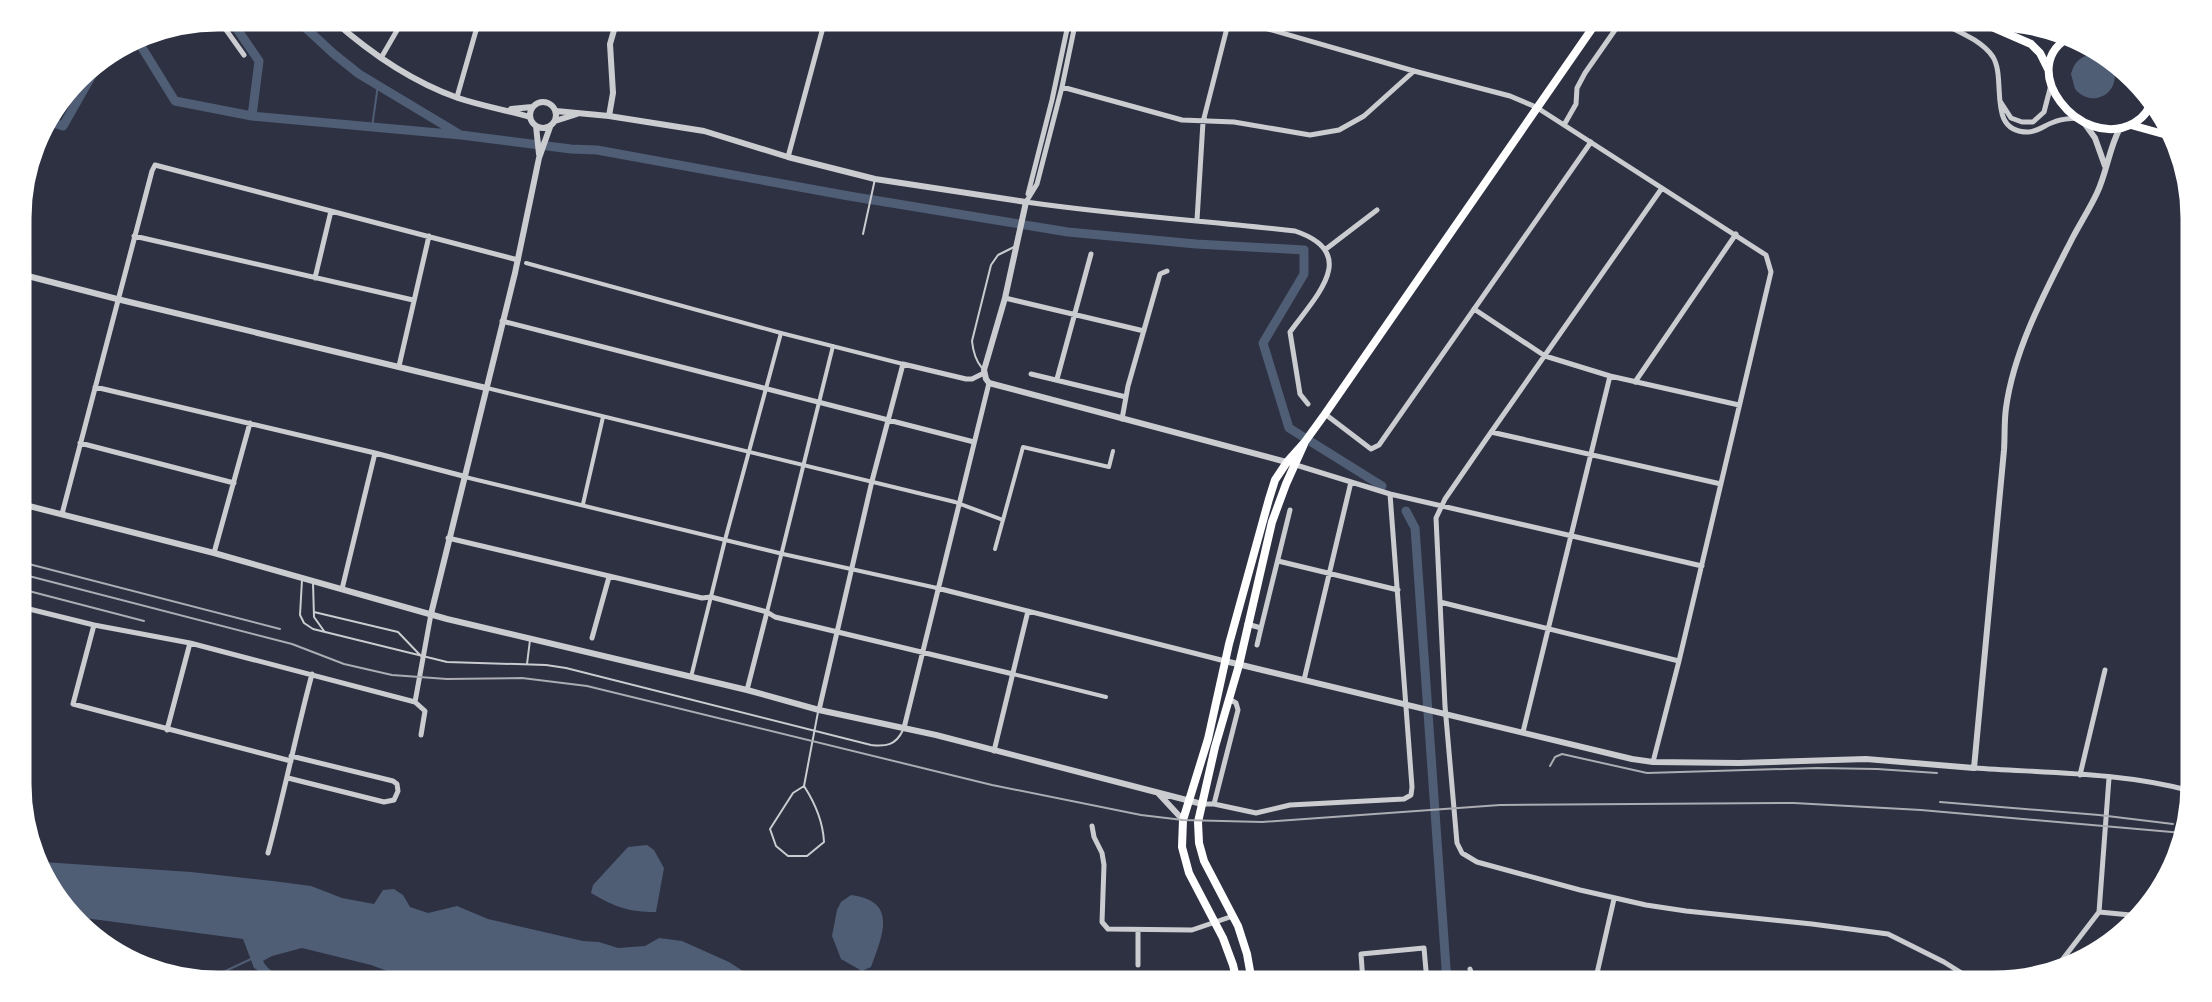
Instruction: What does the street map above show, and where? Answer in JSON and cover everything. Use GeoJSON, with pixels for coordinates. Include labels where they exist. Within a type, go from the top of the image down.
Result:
{"type":"FeatureCollection","features":[{"type":"Feature","properties":{"kind":"main road"},"geometry":{"type":"LineString","coordinates":[[1234,972],[1229,950],[1196,887],[1185,860],[1182,847],[1183,820],[1208,739],[1225,661],[1275,480],[1316,427],[1591,30]]}},
{"type":"Feature","properties":{"kind":"main road"},"geometry":{"type":"LineString","coordinates":[[2000,31],[2031,44],[2040,53],[2048,69],[2051,85],[2062,104],[2085,124],[2106,129],[2120,128],[2131,125],[2143,116],[2146,109]]}},
{"type":"Feature","properties":{"kind":"main road"},"geometry":{"type":"LineString","coordinates":[[2048,69],[2057,47],[2062,42]]}},
{"type":"Feature","properties":{"kind":"main road"},"geometry":{"type":"LineString","coordinates":[[2131,125],[2162,134]]}},
{"type":"Feature","properties":{"kind":"main road"},"geometry":{"type":"LineString","coordinates":[[1251,972],[1248,954],[1233,916],[1204,861],[1198,837],[1202,804],[1239,665],[1272,522],[1304,443]]}},
{"type":"Feature","properties":{"kind":"street"},"geometry":{"type":"LineString","coordinates":[[226,30],[244,55]]}},
{"type":"Feature","properties":{"kind":"street"},"geometry":{"type":"LineString","coordinates":[[346,30],[381,58],[420,82],[457,97],[530,117],[536,126],[539,158]]}},
{"type":"Feature","properties":{"kind":"street"},"geometry":{"type":"LineString","coordinates":[[381,58],[397,30]]}},
{"type":"Feature","properties":{"kind":"street"},"geometry":{"type":"LineString","coordinates":[[457,97],[476,30]]}},
{"type":"Feature","properties":{"kind":"street"},"geometry":{"type":"LineString","coordinates":[[609,116],[613,93],[610,45],[614,30]]}},
{"type":"Feature","properties":{"kind":"street"},"geometry":{"type":"LineString","coordinates":[[788,157],[822,30]]}},
{"type":"Feature","properties":{"kind":"street"},"geometry":{"type":"LineString","coordinates":[[904,728],[989,383],[984,372],[1018,245],[1067,30]]}},
{"type":"Feature","properties":{"kind":"street"},"geometry":{"type":"LineString","coordinates":[[1026,202],[1037,184],[1074,30]]}},
{"type":"Feature","properties":{"kind":"street"},"geometry":{"type":"LineString","coordinates":[[1197,220],[1203,122],[1226,30]]}},
{"type":"Feature","properties":{"kind":"street"},"geometry":{"type":"LineString","coordinates":[[1272,30],[1510,96],[1536,107],[1766,255],[1771,272],[1653,762]]}},
{"type":"Feature","properties":{"kind":"street"},"geometry":{"type":"LineString","coordinates":[[1564,125],[1576,104],[1577,88],[1585,73],[1615,30]]}},
{"type":"Feature","properties":{"kind":"street"},"geometry":{"type":"LineString","coordinates":[[1955,30],[1977,42],[1989,53],[1996,65],[2003,118],[2012,128],[2032,132],[2056,121],[2076,118]]}},
{"type":"Feature","properties":{"kind":"street"},"geometry":{"type":"LineString","coordinates":[[1062,87],[1182,120],[1234,122],[1310,135],[1339,130],[1364,116],[1414,71]]}},
{"type":"Feature","properties":{"kind":"street"},"geometry":{"type":"LineString","coordinates":[[1999,100],[2011,118],[2022,122],[2033,122],[2044,112],[2051,85]]}},
{"type":"Feature","properties":{"kind":"street"},"geometry":{"type":"LineString","coordinates":[[415,702],[448,538],[518,260],[539,158],[556,111],[546,102],[532,107],[502,109]]}},
{"type":"Feature","properties":{"kind":"street"},"geometry":{"type":"LineString","coordinates":[[530,117],[532,107]]}},
{"type":"Feature","properties":{"kind":"street"},"geometry":{"type":"LineString","coordinates":[[556,111],[609,116],[704,131],[788,157],[875,179],[939,190],[1142,217],[1197,220],[1295,231],[1311,237],[1326,249],[1330,274],[1290,332],[1300,394],[1308,404]]}},
{"type":"Feature","properties":{"kind":"street"},"geometry":{"type":"LineString","coordinates":[[536,126],[545,128],[579,114]]}},
{"type":"Feature","properties":{"kind":"street"},"geometry":{"type":"LineString","coordinates":[[2085,124],[2095,138],[2106,169]]}},
{"type":"Feature","properties":{"kind":"street"},"geometry":{"type":"LineString","coordinates":[[1974,768],[2009,392],[2034,320],[2098,192],[2112,144],[2120,128]]}},
{"type":"Feature","properties":{"kind":"street"},"geometry":{"type":"LineString","coordinates":[[1325,414],[1371,449],[1376,447],[1591,142]]}},
{"type":"Feature","properties":{"kind":"street"},"geometry":{"type":"LineString","coordinates":[[62,514],[117,299],[155,165],[518,260]]}},
{"type":"Feature","properties":{"kind":"street"},"geometry":{"type":"LineString","coordinates":[[1662,188],[1491,432],[1441,506],[1436,519],[1456,843],[1462,854],[1477,862],[1614,899],[1686,912],[1888,934],[1911,944],[1959,972]]}},
{"type":"Feature","properties":{"kind":"street"},"geometry":{"type":"LineString","coordinates":[[1326,249],[1377,210]]}},
{"type":"Feature","properties":{"kind":"street"},"geometry":{"type":"LineString","coordinates":[[315,278],[331,212]]}},
{"type":"Feature","properties":{"kind":"street"},"geometry":{"type":"LineString","coordinates":[[1635,382],[1736,234]]}},
{"type":"Feature","properties":{"kind":"street"},"geometry":{"type":"LineString","coordinates":[[134,236],[413,300]]}},
{"type":"Feature","properties":{"kind":"street"},"geometry":{"type":"LineString","coordinates":[[399,366],[429,236]]}},
{"type":"Feature","properties":{"kind":"street"},"geometry":{"type":"LineString","coordinates":[[1058,380],[1091,254]]}},
{"type":"Feature","properties":{"kind":"street"},"geometry":{"type":"LineString","coordinates":[[526,263],[782,333],[966,379],[972,379],[984,372]]}},
{"type":"Feature","properties":{"kind":"street"},"geometry":{"type":"LineString","coordinates":[[1122,419],[1160,274],[1167,271]]}},
{"type":"Feature","properties":{"kind":"street"},"geometry":{"type":"LineString","coordinates":[[30,277],[749,453],[872,481],[959,503],[1003,520]]}},
{"type":"Feature","properties":{"kind":"street"},"geometry":{"type":"LineString","coordinates":[[1005,298],[1076,313],[1144,331]]}},
{"type":"Feature","properties":{"kind":"street"},"geometry":{"type":"LineString","coordinates":[[1474,309],[1545,356],[1610,376],[1739,405]]}},
{"type":"Feature","properties":{"kind":"street"},"geometry":{"type":"LineString","coordinates":[[502,321],[974,442]]}},
{"type":"Feature","properties":{"kind":"street"},"geometry":{"type":"LineString","coordinates":[[691,676],[725,540],[782,333]]}},
{"type":"Feature","properties":{"kind":"street"},"geometry":{"type":"LineString","coordinates":[[747,690],[783,554],[833,346]]}},
{"type":"Feature","properties":{"kind":"street"},"geometry":{"type":"LineString","coordinates":[[819,710],[872,481],[903,364]]}},
{"type":"Feature","properties":{"kind":"street"},"geometry":{"type":"LineString","coordinates":[[1030,374],[1126,397]]}},
{"type":"Feature","properties":{"kind":"street"},"geometry":{"type":"LineString","coordinates":[[1523,732],[1550,630],[1610,376]]}},
{"type":"Feature","properties":{"kind":"street"},"geometry":{"type":"LineString","coordinates":[[989,383],[1287,462],[1390,494],[1701,566]]}},
{"type":"Feature","properties":{"kind":"street"},"geometry":{"type":"LineString","coordinates":[[95,387],[375,453],[783,554],[938,588],[1407,706],[1653,762],[1739,763],[1866,759],[2080,775],[2143,782],[2182,789]]}},
{"type":"Feature","properties":{"kind":"street"},"geometry":{"type":"LineString","coordinates":[[583,504],[603,417]]}},
{"type":"Feature","properties":{"kind":"street"},"geometry":{"type":"LineString","coordinates":[[214,553],[250,423]]}},
{"type":"Feature","properties":{"kind":"street"},"geometry":{"type":"LineString","coordinates":[[1491,432],[1720,484]]}},
{"type":"Feature","properties":{"kind":"street"},"geometry":{"type":"LineString","coordinates":[[80,443],[234,483]]}},
{"type":"Feature","properties":{"kind":"street"},"geometry":{"type":"LineString","coordinates":[[995,549],[1023,447],[1108,467],[1113,451]]}},
{"type":"Feature","properties":{"kind":"street"},"geometry":{"type":"LineString","coordinates":[[342,589],[375,453]]}},
{"type":"Feature","properties":{"kind":"street"},"geometry":{"type":"LineString","coordinates":[[1304,680],[1351,482]]}},
{"type":"Feature","properties":{"kind":"street"},"geometry":{"type":"LineString","coordinates":[[30,506],[214,553],[431,615],[691,676],[819,710],[904,728],[1188,801],[1256,813],[1290,805],[1404,799],[1411,795],[1407,706],[1390,494]]}},
{"type":"Feature","properties":{"kind":"street"},"geometry":{"type":"LineString","coordinates":[[1257,645],[1290,510]]}},
{"type":"Feature","properties":{"kind":"street"},"geometry":{"type":"LineString","coordinates":[[448,538],[702,598],[711,597],[837,633],[1106,697]]}},
{"type":"Feature","properties":{"kind":"street"},"geometry":{"type":"LineString","coordinates":[[1278,561],[1398,590]]}},
{"type":"Feature","properties":{"kind":"street"},"geometry":{"type":"LineString","coordinates":[[592,638],[609,577]]}},
{"type":"Feature","properties":{"kind":"street"},"geometry":{"type":"LineString","coordinates":[[1440,602],[1679,661]]}},
{"type":"Feature","properties":{"kind":"street"},"geometry":{"type":"LineString","coordinates":[[30,609],[94,625],[190,643],[415,702],[425,711],[423,736]]}},
{"type":"Feature","properties":{"kind":"street"},"geometry":{"type":"LineString","coordinates":[[994,751],[1028,611]]}},
{"type":"Feature","properties":{"kind":"street"},"geometry":{"type":"LineString","coordinates":[[1247,624],[1261,628]]}},
{"type":"Feature","properties":{"kind":"street"},"geometry":{"type":"LineString","coordinates":[[94,625],[73,704],[167,730],[393,781],[397,784],[398,791],[394,800],[384,802],[288,778]]}},
{"type":"Feature","properties":{"kind":"street"},"geometry":{"type":"LineString","coordinates":[[167,730],[190,643]]}},
{"type":"Feature","properties":{"kind":"street"},"geometry":{"type":"LineString","coordinates":[[2080,775],[2105,670]]}},
{"type":"Feature","properties":{"kind":"street"},"geometry":{"type":"LineString","coordinates":[[268,853],[312,674]]}},
{"type":"Feature","properties":{"kind":"street"},"geometry":{"type":"LineString","coordinates":[[1214,804],[1238,710],[1236,703],[1229,699]]}},
{"type":"Feature","properties":{"kind":"street"},"geometry":{"type":"LineString","coordinates":[[2063,959],[2099,912],[2109,778]]}},
{"type":"Feature","properties":{"kind":"street"},"geometry":{"type":"LineString","coordinates":[[1157,792],[1183,820]]}},
{"type":"Feature","properties":{"kind":"street"},"geometry":{"type":"LineString","coordinates":[[1092,826],[1104,865],[1102,922],[1108,929],[1192,930],[1233,916]]}},
{"type":"Feature","properties":{"kind":"street"},"geometry":{"type":"LineString","coordinates":[[1597,972],[1614,899]]}},
{"type":"Feature","properties":{"kind":"street"},"geometry":{"type":"LineString","coordinates":[[2099,912],[2129,915]]}},
{"type":"Feature","properties":{"kind":"street"},"geometry":{"type":"LineString","coordinates":[[1138,930],[1138,965]]}},
{"type":"Feature","properties":{"kind":"street"},"geometry":{"type":"LineString","coordinates":[[1362,972],[1361,954],[1424,948],[1426,972]]}},
{"type":"Feature","properties":{"kind":"lane"},"geometry":{"type":"LineString","coordinates":[[862,234],[875,179]]}},
{"type":"Feature","properties":{"kind":"lane"},"geometry":{"type":"LineString","coordinates":[[984,372],[975,357],[972,341],[989,275],[994,259],[1018,245]]}},
{"type":"Feature","properties":{"kind":"lane"},"geometry":{"type":"LineString","coordinates":[[302,577],[300,609],[302,619],[313,629],[325,633],[461,664],[527,664],[566,668],[883,747],[899,739],[904,728]]}},
{"type":"Feature","properties":{"kind":"lane"},"geometry":{"type":"LineString","coordinates":[[313,580],[314,612],[317,623],[325,633]]}},
{"type":"Feature","properties":{"kind":"lane"},"geometry":{"type":"LineString","coordinates":[[314,612],[398,632],[423,657]]}},
{"type":"Feature","properties":{"kind":"lane"},"geometry":{"type":"LineString","coordinates":[[527,664],[530,637]]}},
{"type":"Feature","properties":{"kind":"lane"},"geometry":{"type":"LineString","coordinates":[[804,786],[793,793],[770,828],[776,846],[788,856],[807,856],[824,842],[816,804],[804,786],[819,710]]}},
{"type":"Feature","properties":{"kind":"water"},"geometry":{"type":"Polygon","coordinates":[[[2089,55],[2115,75],[2113,85],[2103,96],[2089,98],[2075,89],[2071,74],[2079,60],[2089,55]]]}},
{"type":"Feature","properties":{"kind":"water"},"geometry":{"type":"Polygon","coordinates":[[[647,845],[654,850],[664,868],[656,912],[622,908],[591,893],[593,885],[628,847],[647,845]]]}},
{"type":"Feature","properties":{"kind":"water"},"geometry":{"type":"Polygon","coordinates":[[[47,862],[191,872],[273,881],[311,886],[342,898],[374,904],[383,890],[394,889],[403,895],[410,907],[428,913],[457,906],[488,919],[618,948],[645,946],[659,938],[682,941],[729,962],[744,972],[390,972],[302,948],[272,956],[263,961],[273,972],[260,972],[254,968],[243,939],[86,918],[69,898],[47,862]]]}},
{"type":"Feature","properties":{"kind":"water"},"geometry":{"type":"Polygon","coordinates":[[[851,895],[876,904],[883,922],[879,944],[871,967],[862,971],[841,959],[832,936],[837,910],[841,902],[851,895]]]}},
{"type":"Feature","properties":{"kind":"waterway"},"geometry":{"type":"LineString","coordinates":[[238,30],[259,61],[252,116]]}},
{"type":"Feature","properties":{"kind":"waterway"},"geometry":{"type":"LineString","coordinates":[[308,30],[359,74],[459,134]]}},
{"type":"Feature","properties":{"kind":"waterway"},"geometry":{"type":"LineString","coordinates":[[141,46],[175,101],[252,116],[597,150],[849,196],[1068,232],[1196,244],[1304,250],[1304,274],[1263,343],[1289,428],[1382,486]]}},
{"type":"Feature","properties":{"kind":"waterway"},"geometry":{"type":"LineString","coordinates":[[55,124],[63,126],[87,84]]}},
{"type":"Feature","properties":{"kind":"waterway"},"geometry":{"type":"LineString","coordinates":[[372,127],[378,85]]}},
{"type":"Feature","properties":{"kind":"waterway"},"geometry":{"type":"LineString","coordinates":[[1406,511],[1415,528],[1446,972]]}},
{"type":"Feature","properties":{"kind":"waterway"},"geometry":{"type":"LineString","coordinates":[[223,972],[251,959]]}},
{"type":"Feature","properties":{"kind":"railway"},"geometry":{"type":"LineString","coordinates":[[30,564],[280,629]]}},
{"type":"Feature","properties":{"kind":"railway"},"geometry":{"type":"LineString","coordinates":[[30,576],[292,644],[344,664],[392,675],[447,679],[522,678],[587,686],[992,785],[1141,815],[1183,820],[1262,822],[1500,805],[1794,803],[1921,810],[2175,832]]}},
{"type":"Feature","properties":{"kind":"railway"},"geometry":{"type":"LineString","coordinates":[[30,591],[144,621]]}},
{"type":"Feature","properties":{"kind":"railway"},"geometry":{"type":"LineString","coordinates":[[1550,766],[1555,757],[1562,754],[1647,773],[1817,768],[1937,773]]}},
{"type":"Feature","properties":{"kind":"railway"},"geometry":{"type":"LineString","coordinates":[[1940,802],[2099,815],[2173,824]]}}]}
